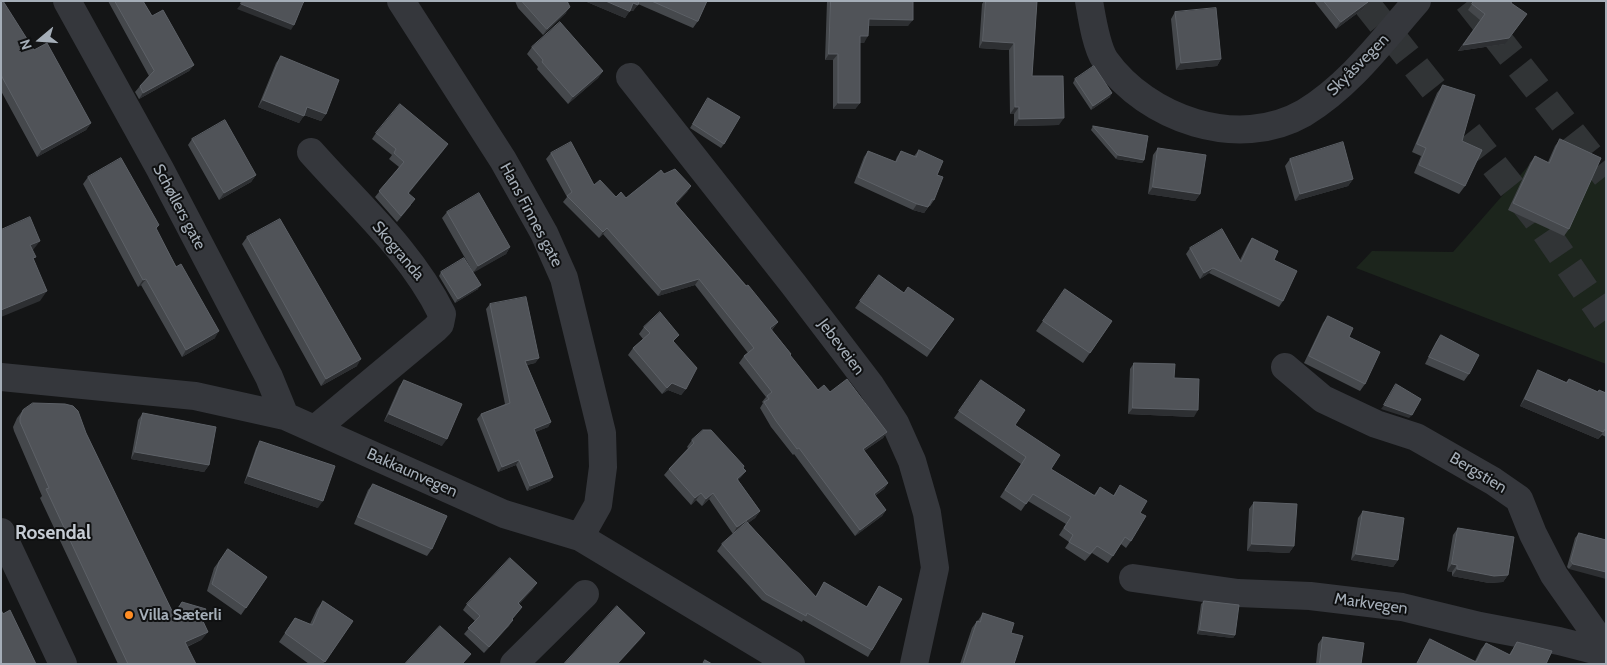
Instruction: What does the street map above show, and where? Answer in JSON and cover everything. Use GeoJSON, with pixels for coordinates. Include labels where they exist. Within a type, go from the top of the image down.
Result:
{"type":"FeatureCollection","features":[{"type":"Feature","properties":{"kind":"street","name":"Schøllers gate"},"geometry":{"type":"LineString","coordinates":[[67,1],[160,169],[269,377],[285,416]]}},
{"type":"Feature","properties":{"kind":"street","name":"Hans Finnes gate"},"geometry":{"type":"LineString","coordinates":[[400,1],[502,160],[544,233],[564,278],[602,433],[603,467],[598,505],[580,537]]}},
{"type":"Feature","properties":{"kind":"street","name":"Skyåsvegen"},"geometry":{"type":"LineString","coordinates":[[1089,1],[1104,58],[1132,89],[1168,113],[1206,126],[1244,129],[1274,126],[1303,113],[1336,90],[1365,62],[1417,1]]}},
{"type":"Feature","properties":{"kind":"street","name":"Jebeveien"},"geometry":{"type":"LineString","coordinates":[[630,77],[800,293],[871,386],[896,423],[912,461],[927,513],[935,568],[914,664]]}},
{"type":"Feature","properties":{"kind":"street","name":"Skogranda"},"geometry":{"type":"LineString","coordinates":[[311,152],[408,258],[430,288],[442,314],[435,329],[315,429]]}},
{"type":"Feature","properties":{"kind":"street","name":"Bergstien"},"geometry":{"type":"LineString","coordinates":[[1284,367],[1322,399],[1376,424],[1416,437],[1493,481],[1518,499],[1554,575],[1606,648]]}},
{"type":"Feature","properties":{"kind":"street","name":"Bakkaunvegen"},"geometry":{"type":"LineString","coordinates":[[1,377],[195,396],[285,416],[504,514],[580,537],[791,664]]}},
{"type":"Feature","properties":{"kind":"street"},"geometry":{"type":"LineString","coordinates":[[1,532],[63,664]]}},
{"type":"Feature","properties":{"kind":"street","name":"Markvegen"},"geometry":{"type":"LineString","coordinates":[[1133,578],[1238,593],[1310,596],[1402,607],[1480,626],[1606,652]]}},
{"type":"Feature","properties":{"kind":"street"},"geometry":{"type":"LineString","coordinates":[[514,664],[585,594]]}},
{"type":"Feature","properties":{"kind":"shaded area"},"geometry":{"type":"Polygon","coordinates":[[[1530,164],[1606,167],[1606,364],[1356,268],[1372,251],[1453,252],[1530,164]]]}},
{"type":"Feature","properties":{"kind":"building"},"geometry":{"type":"Polygon","coordinates":[[[1,1],[3,1],[34,50],[47,43],[91,123],[42,150],[1,75],[1,1]]]}},
{"type":"Feature","properties":{"kind":"building"},"geometry":{"type":"Polygon","coordinates":[[[115,1],[143,1],[152,16],[163,10],[194,65],[143,93],[140,86],[154,71],[115,1]]]}},
{"type":"Feature","properties":{"kind":"building"},"geometry":{"type":"Polygon","coordinates":[[[242,1],[305,1],[294,25],[241,4],[242,1]]]}},
{"type":"Feature","properties":{"kind":"building"},"geometry":{"type":"Polygon","coordinates":[[[522,1],[567,1],[570,7],[547,29],[522,1]]]}},
{"type":"Feature","properties":{"kind":"building"},"geometry":{"type":"Polygon","coordinates":[[[606,1],[639,1],[638,5],[633,3],[630,11],[606,1]]]}},
{"type":"Feature","properties":{"kind":"building"},"geometry":{"type":"Polygon","coordinates":[[[652,1],[707,1],[698,21],[652,1]]]}},
{"type":"Feature","properties":{"kind":"building"},"geometry":{"type":"Polygon","coordinates":[[[831,1],[913,1],[913,20],[869,19],[868,36],[860,36],[860,103],[838,103],[838,54],[829,54],[831,1]]]}},
{"type":"Feature","properties":{"kind":"building"},"geometry":{"type":"Polygon","coordinates":[[[986,1],[1037,1],[1032,76],[1063,76],[1064,118],[1019,119],[1019,107],[1015,107],[1014,43],[983,41],[986,1]]]}},
{"type":"Feature","properties":{"kind":"building"},"geometry":{"type":"Polygon","coordinates":[[[1324,1],[1367,1],[1368,2],[1341,22],[1324,1]]]}},
{"type":"Feature","properties":{"kind":"building"},"geometry":{"type":"Polygon","coordinates":[[[1474,1],[1512,1],[1511,3],[1527,14],[1509,38],[1463,45],[1485,14],[1472,4],[1474,1]]]}},
{"type":"Feature","properties":{"kind":"building"},"geometry":{"type":"Polygon","coordinates":[[[1216,8],[1221,59],[1181,63],[1175,12],[1216,8]]]}},
{"type":"Feature","properties":{"kind":"building"},"geometry":{"type":"Polygon","coordinates":[[[560,22],[603,71],[573,97],[542,62],[543,60],[532,47],[560,22]]]}},
{"type":"Feature","properties":{"kind":"building"},"geometry":{"type":"Polygon","coordinates":[[[281,56],[339,80],[326,114],[307,107],[304,116],[263,100],[281,56]]]}},
{"type":"Feature","properties":{"kind":"building"},"geometry":{"type":"Polygon","coordinates":[[[1094,66],[1112,93],[1093,106],[1075,79],[1094,66]]]}},
{"type":"Feature","properties":{"kind":"building"},"geometry":{"type":"Polygon","coordinates":[[[1443,85],[1475,95],[1462,141],[1482,150],[1465,186],[1419,165],[1426,148],[1417,144],[1443,85]]]}},
{"type":"Feature","properties":{"kind":"building"},"geometry":{"type":"Polygon","coordinates":[[[708,98],[740,117],[724,144],[693,124],[708,98]]]}},
{"type":"Feature","properties":{"kind":"building"},"geometry":{"type":"Polygon","coordinates":[[[400,104],[448,144],[408,193],[415,199],[401,216],[379,191],[404,162],[394,153],[396,149],[376,133],[400,104]]]}},
{"type":"Feature","properties":{"kind":"building"},"geometry":{"type":"Polygon","coordinates":[[[225,120],[256,175],[224,193],[192,139],[225,120]]]}},
{"type":"Feature","properties":{"kind":"building"},"geometry":{"type":"Polygon","coordinates":[[[1093,126],[1148,136],[1144,160],[1118,155],[1093,126]]]}},
{"type":"Feature","properties":{"kind":"building"},"geometry":{"type":"Polygon","coordinates":[[[1560,139],[1601,158],[1569,229],[1513,203],[1535,156],[1549,163],[1560,139]]]}},
{"type":"Feature","properties":{"kind":"building"},"geometry":{"type":"Polygon","coordinates":[[[571,142],[594,185],[600,180],[616,197],[621,192],[626,198],[661,170],[664,174],[675,169],[691,186],[675,203],[746,286],[748,285],[778,322],[770,328],[790,355],[818,390],[824,385],[830,392],[847,379],[887,432],[863,449],[888,483],[874,494],[886,510],[860,530],[799,448],[797,449],[776,421],[764,402],[769,399],[767,396],[772,392],[744,356],[754,348],[699,279],[662,290],[607,228],[603,232],[567,196],[572,192],[551,153],[571,142]]]}},
{"type":"Feature","properties":{"kind":"building"},"geometry":{"type":"Polygon","coordinates":[[[1343,142],[1353,179],[1300,194],[1290,159],[1343,142]]]}},
{"type":"Feature","properties":{"kind":"building"},"geometry":{"type":"Polygon","coordinates":[[[1158,148],[1206,155],[1200,194],[1153,187],[1158,148]]]}},
{"type":"Feature","properties":{"kind":"building"},"geometry":{"type":"Polygon","coordinates":[[[919,150],[943,161],[937,175],[943,177],[934,200],[932,199],[928,207],[917,204],[858,177],[868,151],[896,162],[901,151],[916,157],[919,150]]]}},
{"type":"Feature","properties":{"kind":"building"},"geometry":{"type":"Polygon","coordinates":[[[121,158],[159,225],[156,228],[176,267],[181,264],[219,331],[186,350],[146,279],[143,280],[88,177],[121,158]]]}},
{"type":"Feature","properties":{"kind":"building"},"geometry":{"type":"Polygon","coordinates":[[[479,193],[510,247],[478,266],[447,212],[479,193]]]}},
{"type":"Feature","properties":{"kind":"building"},"geometry":{"type":"Polygon","coordinates":[[[30,217],[40,241],[30,245],[36,257],[33,258],[47,291],[1,310],[1,230],[30,217]]]}},
{"type":"Feature","properties":{"kind":"building"},"geometry":{"type":"Polygon","coordinates":[[[280,219],[361,359],[326,379],[247,237],[280,219]]]}},
{"type":"Feature","properties":{"kind":"building"},"geometry":{"type":"Polygon","coordinates":[[[1222,229],[1241,262],[1252,238],[1278,251],[1274,260],[1297,271],[1283,301],[1213,268],[1204,273],[1190,248],[1222,229]]]}},
{"type":"Feature","properties":{"kind":"building"},"geometry":{"type":"Polygon","coordinates":[[[464,258],[481,285],[458,299],[441,272],[464,258]]]}},
{"type":"Feature","properties":{"kind":"building"},"geometry":{"type":"Polygon","coordinates":[[[879,275],[904,293],[908,287],[954,319],[931,350],[860,301],[879,275]]]}},
{"type":"Feature","properties":{"kind":"building"},"geometry":{"type":"Polygon","coordinates":[[[1065,289],[1112,321],[1090,353],[1043,321],[1065,289]]]}},
{"type":"Feature","properties":{"kind":"building"},"geometry":{"type":"Polygon","coordinates":[[[526,297],[539,358],[525,361],[551,422],[534,429],[553,477],[530,486],[519,460],[502,467],[481,414],[510,403],[490,304],[526,297]]]}},
{"type":"Feature","properties":{"kind":"building"},"geometry":{"type":"Polygon","coordinates":[[[660,312],[679,335],[673,341],[697,368],[686,389],[672,383],[667,388],[633,348],[650,333],[644,327],[660,312]]]}},
{"type":"Feature","properties":{"kind":"building"},"geometry":{"type":"Polygon","coordinates":[[[1328,316],[1353,328],[1349,337],[1380,352],[1365,384],[1309,356],[1328,316]]]}},
{"type":"Feature","properties":{"kind":"building"},"geometry":{"type":"Polygon","coordinates":[[[1441,335],[1479,355],[1469,374],[1429,357],[1441,335]]]}},
{"type":"Feature","properties":{"kind":"building"},"geometry":{"type":"Polygon","coordinates":[[[1134,363],[1175,364],[1174,378],[1199,379],[1198,410],[1133,408],[1134,363]]]}},
{"type":"Feature","properties":{"kind":"building"},"geometry":{"type":"Polygon","coordinates":[[[1538,370],[1567,383],[1569,379],[1598,392],[1599,390],[1606,393],[1606,428],[1603,432],[1525,399],[1538,370]]]}},
{"type":"Feature","properties":{"kind":"building"},"geometry":{"type":"Polygon","coordinates":[[[404,380],[462,404],[447,439],[389,414],[404,380]]]}},
{"type":"Feature","properties":{"kind":"building"},"geometry":{"type":"Polygon","coordinates":[[[981,380],[1025,410],[1015,425],[1060,455],[1051,469],[1095,496],[1100,487],[1114,496],[1120,485],[1147,501],[1140,513],[1146,516],[1131,541],[1125,537],[1113,556],[1097,546],[1090,554],[1069,542],[1073,535],[1064,528],[1071,517],[1033,494],[1026,504],[1005,490],[1026,457],[959,411],[981,380]]]}},
{"type":"Feature","properties":{"kind":"building"},"geometry":{"type":"Polygon","coordinates":[[[1396,384],[1421,399],[1412,415],[1384,405],[1396,384]]]}},
{"type":"Feature","properties":{"kind":"building"},"geometry":{"type":"Polygon","coordinates":[[[33,403],[65,404],[73,406],[78,411],[86,433],[174,615],[182,602],[206,609],[201,617],[208,632],[185,642],[196,664],[128,664],[46,489],[49,488],[20,422],[23,410],[33,403]]]}},
{"type":"Feature","properties":{"kind":"building"},"geometry":{"type":"Polygon","coordinates":[[[143,413],[216,427],[209,465],[135,452],[143,413]]]}},
{"type":"Feature","properties":{"kind":"building"},"geometry":{"type":"Polygon","coordinates":[[[703,430],[711,430],[744,466],[743,468],[746,471],[737,479],[760,511],[737,527],[713,493],[706,499],[701,493],[695,498],[669,469],[694,443],[692,440],[703,430]]]}},
{"type":"Feature","properties":{"kind":"building"},"geometry":{"type":"Polygon","coordinates":[[[260,441],[335,466],[323,501],[248,476],[260,441]]]}},
{"type":"Feature","properties":{"kind":"building"},"geometry":{"type":"Polygon","coordinates":[[[373,484],[447,516],[432,549],[358,517],[373,484]]]}},
{"type":"Feature","properties":{"kind":"building"},"geometry":{"type":"Polygon","coordinates":[[[1254,502],[1297,504],[1294,546],[1252,544],[1254,502]]]}},
{"type":"Feature","properties":{"kind":"building"},"geometry":{"type":"Polygon","coordinates":[[[1363,511],[1404,518],[1398,560],[1356,554],[1363,511]]]}},
{"type":"Feature","properties":{"kind":"building"},"geometry":{"type":"Polygon","coordinates":[[[747,522],[816,597],[824,582],[867,607],[879,586],[902,599],[872,650],[807,613],[806,616],[766,594],[722,544],[747,522]]]}},
{"type":"Feature","properties":{"kind":"building"},"geometry":{"type":"Polygon","coordinates":[[[1458,528],[1514,537],[1508,575],[1494,576],[1457,569],[1457,565],[1452,564],[1458,528]]]}},
{"type":"Feature","properties":{"kind":"building"},"geometry":{"type":"Polygon","coordinates":[[[1579,533],[1606,540],[1606,572],[1573,564],[1571,561],[1579,533]]]}},
{"type":"Feature","properties":{"kind":"building"},"geometry":{"type":"Polygon","coordinates":[[[228,549],[267,577],[246,608],[212,584],[219,562],[228,549]]]}},
{"type":"Feature","properties":{"kind":"building"},"geometry":{"type":"Polygon","coordinates":[[[510,558],[537,583],[518,603],[522,607],[489,647],[468,628],[480,616],[467,604],[510,558]]]}},
{"type":"Feature","properties":{"kind":"building"},"geometry":{"type":"Polygon","coordinates":[[[323,601],[353,621],[325,662],[285,633],[295,618],[312,625],[323,601]]]}},
{"type":"Feature","properties":{"kind":"building"},"geometry":{"type":"Polygon","coordinates":[[[1204,601],[1239,605],[1235,635],[1200,630],[1204,601]]]}},
{"type":"Feature","properties":{"kind":"building"},"geometry":{"type":"Polygon","coordinates":[[[617,606],[645,633],[617,664],[564,664],[617,606]]]}},
{"type":"Feature","properties":{"kind":"building"},"geometry":{"type":"Polygon","coordinates":[[[1,610],[3,614],[10,610],[36,664],[1,664],[1,610]]]}},
{"type":"Feature","properties":{"kind":"building"},"geometry":{"type":"Polygon","coordinates":[[[983,613],[1014,623],[1011,633],[1023,636],[1014,664],[963,664],[977,621],[980,622],[983,613]]]}},
{"type":"Feature","properties":{"kind":"building"},"geometry":{"type":"Polygon","coordinates":[[[440,626],[471,654],[462,664],[405,664],[440,626]]]}},
{"type":"Feature","properties":{"kind":"building"},"geometry":{"type":"Polygon","coordinates":[[[1323,637],[1364,643],[1361,664],[1320,664],[1323,637]]]}},
{"type":"Feature","properties":{"kind":"building"},"geometry":{"type":"Polygon","coordinates":[[[1430,639],[1476,662],[1486,643],[1510,655],[1517,642],[1552,651],[1546,664],[1417,664],[1430,639]]]}},
{"type":"Feature","properties":{"kind":"building"},"geometry":{"type":"Polygon","coordinates":[[[705,660],[712,664],[703,664],[705,660]]]}},
{"type":"Feature","properties":{"kind":"tunnel"},"geometry":{"type":"LineString","coordinates":[[1364,1],[1536,218],[1606,320]]}},
{"type":"Feature","properties":{"kind":"tunnel"},"geometry":{"type":"LineString","coordinates":[[1468,1],[1606,176]]}},
{"type":"Feature","properties":{"kind":"place","name":"Villa Sæterli"},"geometry":{"type":"Point","coordinates":[129,615]}},
{"type":"Feature","properties":{"kind":"district","name":"Rosendal"},"geometry":{"type":"Point","coordinates":[53,533]}}]}
